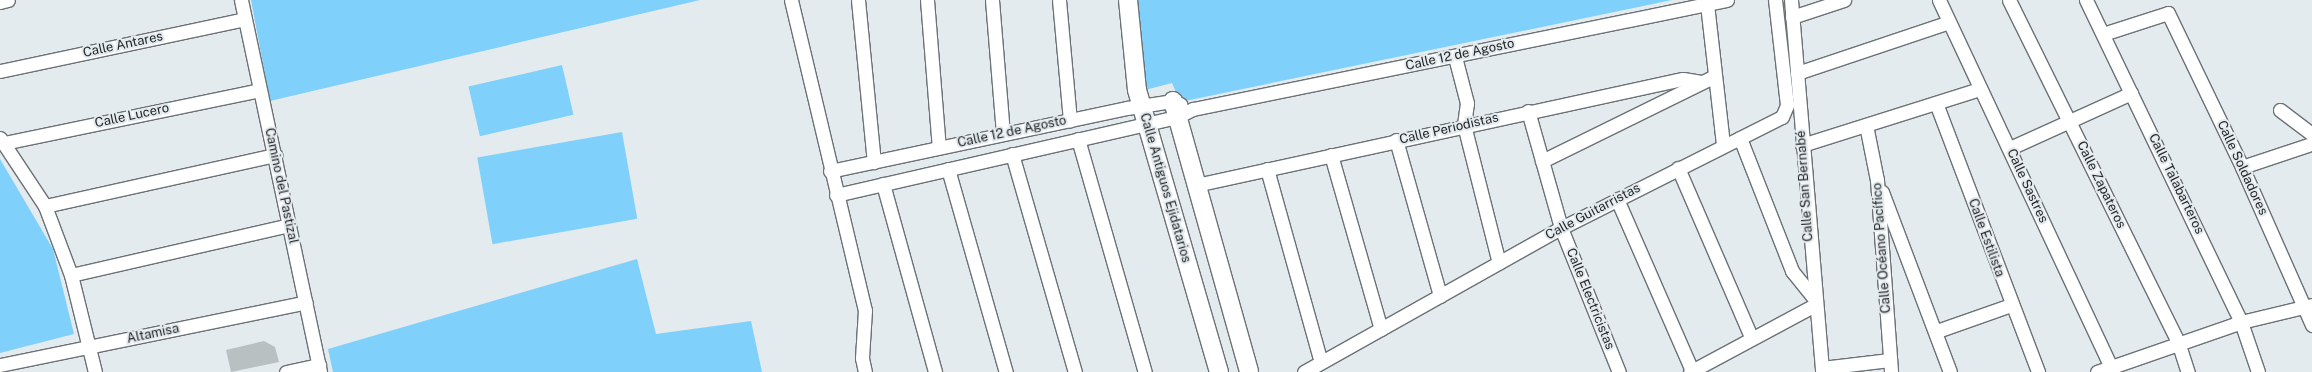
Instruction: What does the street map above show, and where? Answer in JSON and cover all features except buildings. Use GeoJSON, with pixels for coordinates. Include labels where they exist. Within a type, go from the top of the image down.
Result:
{"type":"FeatureCollection","features":[{"type":"Feature","properties":{"kind":"street"},"geometry":{"type":"LineString","coordinates":[[0,2],[8,0]]}},
{"type":"Feature","properties":{"kind":"street","name":"Camino del Pastizal"},"geometry":{"type":"LineString","coordinates":[[241,0],[320,368]]}},
{"type":"Feature","properties":{"kind":"street"},"geometry":{"type":"LineString","coordinates":[[791,0],[830,171],[866,317],[862,358],[865,372]]}},
{"type":"Feature","properties":{"kind":"street"},"geometry":{"type":"LineString","coordinates":[[858,0],[874,162]]}},
{"type":"Feature","properties":{"kind":"street"},"geometry":{"type":"LineString","coordinates":[[927,0],[939,148]]}},
{"type":"Feature","properties":{"kind":"street"},"geometry":{"type":"LineString","coordinates":[[992,0],[1003,134]]}},
{"type":"Feature","properties":{"kind":"street"},"geometry":{"type":"LineString","coordinates":[[1059,0],[1070,120]]}},
{"type":"Feature","properties":{"kind":"street","name":"Calle Antiguos Ejidatarios"},"geometry":{"type":"LineString","coordinates":[[1128,0],[1134,79],[1219,372]]}},
{"type":"Feature","properties":{"kind":"street","name":"Calle 12 de Agosto"},"geometry":{"type":"LineString","coordinates":[[830,171],[1141,105],[1175,109],[1193,109],[1455,57],[1727,0]]}},
{"type":"Feature","properties":{"kind":"street","name":"Calle Guitarristas"},"geometry":{"type":"LineString","coordinates":[[1304,372],[1561,228],[1722,145],[1776,121],[1786,111],[1774,0]]}},
{"type":"Feature","properties":{"kind":"street","name":"Calle San Bernabé"},"geometry":{"type":"LineString","coordinates":[[1791,0],[1814,302],[1822,370]]}},
{"type":"Feature","properties":{"kind":"street"},"geometry":{"type":"LineString","coordinates":[[1792,17],[1844,0]]}},
{"type":"Feature","properties":{"kind":"street","name":"Calle Sastres"},"geometry":{"type":"LineString","coordinates":[[1939,0],[1980,89],[2010,148],[2112,370]]}},
{"type":"Feature","properties":{"kind":"street","name":"Calle Zapateros"},"geometry":{"type":"LineString","coordinates":[[2009,0],[2178,342],[2188,372]]}},
{"type":"Feature","properties":{"kind":"street","name":"Calle Talabarteros"},"geometry":{"type":"LineString","coordinates":[[2086,0],[2241,322],[2258,372]]}},
{"type":"Feature","properties":{"kind":"street"},"geometry":{"type":"LineString","coordinates":[[1707,4],[1707,80],[1722,145]]}},
{"type":"Feature","properties":{"kind":"street","name":"Calle Soldadores"},"geometry":{"type":"LineString","coordinates":[[2103,34],[2168,13],[2309,305],[2312,325]]}},
{"type":"Feature","properties":{"kind":"street","name":"Calle Antares"},"geometry":{"type":"LineString","coordinates":[[0,71],[245,19]]}},
{"type":"Feature","properties":{"kind":"street"},"geometry":{"type":"LineString","coordinates":[[1797,73],[1949,22]]}},
{"type":"Feature","properties":{"kind":"street"},"geometry":{"type":"LineString","coordinates":[[1455,57],[1467,103],[1464,125],[1499,263]]}},
{"type":"Feature","properties":{"kind":"street","name":"Calle Periodistas"},"geometry":{"type":"LineString","coordinates":[[1196,185],[1528,111],[1683,79],[1707,80]]}},
{"type":"Feature","properties":{"kind":"street"},"geometry":{"type":"LineString","coordinates":[[1542,162],[1707,80]]}},
{"type":"Feature","properties":{"kind":"street"},"geometry":{"type":"LineString","coordinates":[[1802,146],[1980,89]]}},
{"type":"Feature","properties":{"kind":"street","name":"Calle Lucero"},"geometry":{"type":"LineString","coordinates":[[2,140],[260,90]]}},
{"type":"Feature","properties":{"kind":"street"},"geometry":{"type":"LineString","coordinates":[[2010,148],[2131,93]]}},
{"type":"Feature","properties":{"kind":"street","name":"Calle Estilista"},"geometry":{"type":"LineString","coordinates":[[1936,103],[2011,305],[2038,372]]}},
{"type":"Feature","properties":{"kind":"street"},"geometry":{"type":"LineString","coordinates":[[1175,109],[1249,372]]}},
{"type":"Feature","properties":{"kind":"street","name":"Calle 12 de Agosto"},"geometry":{"type":"LineString","coordinates":[[836,195],[1146,124],[1175,109]]}},
{"type":"Feature","properties":{"kind":"street"},"geometry":{"type":"LineString","coordinates":[[2242,167],[2308,140],[2280,110]]}},
{"type":"Feature","properties":{"kind":"street","name":"Calle Electricistas"},"geometry":{"type":"LineString","coordinates":[[1528,111],[1561,228],[1620,372]]}},
{"type":"Feature","properties":{"kind":"street","name":"Calle Océano Pacífico"},"geometry":{"type":"LineString","coordinates":[[1866,125],[1877,180],[1891,369]]}},
{"type":"Feature","properties":{"kind":"street"},"geometry":{"type":"LineString","coordinates":[[1617,199],[1691,372],[1814,302],[1792,271],[1740,138]]}},
{"type":"Feature","properties":{"kind":"street"},"geometry":{"type":"LineString","coordinates":[[1078,139],[1145,372]]}},
{"type":"Feature","properties":{"kind":"street"},"geometry":{"type":"LineString","coordinates":[[2,140],[45,206],[71,275],[95,372]]}},
{"type":"Feature","properties":{"kind":"street"},"geometry":{"type":"LineString","coordinates":[[1396,140],[1440,296]]}},
{"type":"Feature","properties":{"kind":"street"},"geometry":{"type":"LineString","coordinates":[[1012,154],[1075,372]]}},
{"type":"Feature","properties":{"kind":"street"},"geometry":{"type":"LineString","coordinates":[[1331,155],[1381,328]]}},
{"type":"Feature","properties":{"kind":"street"},"geometry":{"type":"LineString","coordinates":[[45,206],[275,156]]}},
{"type":"Feature","properties":{"kind":"street"},"geometry":{"type":"LineString","coordinates":[[1678,168],[1751,337]]}},
{"type":"Feature","properties":{"kind":"street"},"geometry":{"type":"LineString","coordinates":[[948,169],[1006,372]]}},
{"type":"Feature","properties":{"kind":"street"},"geometry":{"type":"LineString","coordinates":[[1266,169],[1321,362]]}},
{"type":"Feature","properties":{"kind":"street"},"geometry":{"type":"LineString","coordinates":[[1877,180],[1937,331],[1950,372]]}},
{"type":"Feature","properties":{"kind":"street"},"geometry":{"type":"LineString","coordinates":[[883,184],[935,372]]}},
{"type":"Feature","properties":{"kind":"street"},"geometry":{"type":"LineString","coordinates":[[71,275],[290,225]]}},
{"type":"Feature","properties":{"kind":"street","name":"Altamisa"},"geometry":{"type":"LineString","coordinates":[[0,365],[89,348],[306,302]]}},
{"type":"Feature","properties":{"kind":"street"},"geometry":{"type":"LineString","coordinates":[[1937,331],[2011,305]]}},
{"type":"Feature","properties":{"kind":"street"},"geometry":{"type":"LineString","coordinates":[[2097,372],[2112,370],[2178,342],[2241,322],[2309,305]]}},
{"type":"Feature","properties":{"kind":"street"},"geometry":{"type":"LineString","coordinates":[[286,372],[320,368]]}},
{"type":"Feature","properties":{"kind":"street"},"geometry":{"type":"LineString","coordinates":[[1822,370],[1891,369]]}},
{"type":"Feature","properties":{"kind":"shaded area"},"geometry":{"type":"Polygon","coordinates":[[[251,0],[700,0],[270,101],[251,0]]]}},
{"type":"Feature","properties":{"kind":"shaded area"},"geometry":{"type":"Polygon","coordinates":[[[1137,0],[1672,0],[1180,102],[1172,83],[1145,90],[1137,0]]]}},
{"type":"Feature","properties":{"kind":"shaded area"},"geometry":{"type":"Polygon","coordinates":[[[562,65],[573,115],[480,136],[468,87],[562,65]]]}},
{"type":"Feature","properties":{"kind":"shaded area"},"geometry":{"type":"Polygon","coordinates":[[[622,132],[637,219],[493,244],[477,158],[622,132]]]}},
{"type":"Feature","properties":{"kind":"shaded area"},"geometry":{"type":"Polygon","coordinates":[[[0,159],[53,249],[74,334],[0,353],[0,159]]]}},
{"type":"Feature","properties":{"kind":"shaded area"},"geometry":{"type":"Polygon","coordinates":[[[637,259],[656,334],[751,321],[762,372],[333,372],[328,349],[637,259]]]}}]}
